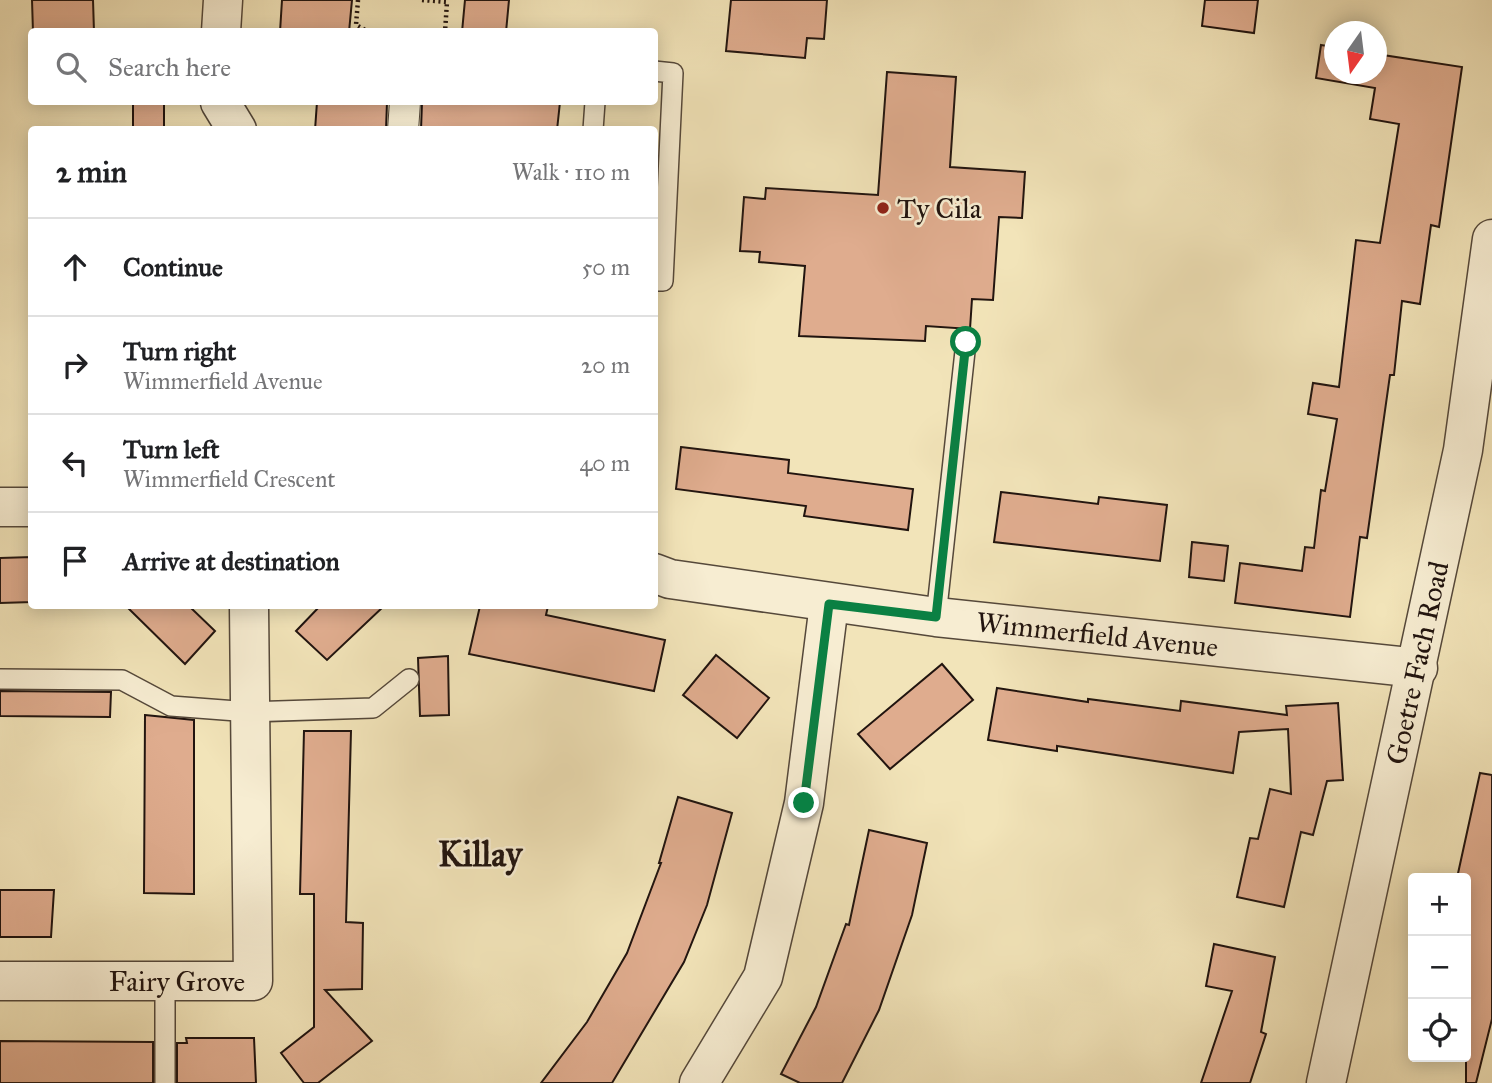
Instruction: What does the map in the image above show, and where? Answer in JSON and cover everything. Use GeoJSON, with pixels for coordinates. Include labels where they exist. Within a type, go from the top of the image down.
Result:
{"type":"FeatureCollection","features":[{"type":"Feature","properties":{"kind":"street"},"geometry":{"type":"LineString","coordinates":[[221,28],[223,0]]}},
{"type":"Feature","properties":{"kind":"street"},"geometry":{"type":"LineString","coordinates":[[221,105],[234,126]]}},
{"type":"Feature","properties":{"kind":"street"},"geometry":{"type":"LineString","coordinates":[[403,126],[405,105]]}},
{"type":"Feature","properties":{"kind":"street","name":"Goetre Fach Road"},"geometry":{"type":"LineString","coordinates":[[1326,1083],[1418,668],[1463,450],[1492,239]]}},
{"type":"Feature","properties":{"kind":"street"},"geometry":{"type":"LineString","coordinates":[[0,507],[28,507]]}},
{"type":"Feature","properties":{"kind":"street","name":"Wimmerfield Avenue"},"geometry":{"type":"LineString","coordinates":[[658,574],[670,579],[829,604],[1418,668]]}},
{"type":"Feature","properties":{"kind":"street"},"geometry":{"type":"LineString","coordinates":[[699,1083],[763,977],[804,803],[829,604]]}},
{"type":"Feature","properties":{"kind":"street","name":"Fairy Grove"},"geometry":{"type":"LineString","coordinates":[[0,981],[253,981],[249,609]]}},
{"type":"Feature","properties":{"kind":"lane"},"geometry":{"type":"LineString","coordinates":[[658,71],[673,73],[663,281],[658,281]]}},
{"type":"Feature","properties":{"kind":"lane"},"geometry":{"type":"LineString","coordinates":[[593,126],[595,105]]}},
{"type":"Feature","properties":{"kind":"lane"},"geometry":{"type":"LineString","coordinates":[[936,617],[966,342]]}},
{"type":"Feature","properties":{"kind":"lane"},"geometry":{"type":"LineString","coordinates":[[0,679],[122,680],[171,706],[250,712],[373,708],[409,679]]}},
{"type":"Feature","properties":{"kind":"lane"},"geometry":{"type":"LineString","coordinates":[[165,982],[165,1083]]}},
{"type":"Feature","properties":{"kind":"path"},"geometry":{"type":"LineString","coordinates":[[358,0],[356,25],[362,28]]}},
{"type":"Feature","properties":{"kind":"path"},"geometry":{"type":"LineString","coordinates":[[422,0],[447,2],[445,28]]}},
{"type":"Feature","properties":{"kind":"building"},"geometry":{"type":"Polygon","coordinates":[[[32,0],[93,0],[94,28],[33,28],[32,0]]]}},
{"type":"Feature","properties":{"kind":"building"},"geometry":{"type":"Polygon","coordinates":[[[282,0],[352,0],[349,28],[280,28],[282,0]]]}},
{"type":"Feature","properties":{"kind":"building"},"geometry":{"type":"Polygon","coordinates":[[[465,0],[509,0],[506,28],[462,28],[465,0]]]}},
{"type":"Feature","properties":{"kind":"building"},"geometry":{"type":"Polygon","coordinates":[[[731,0],[827,0],[824,39],[807,38],[805,58],[726,51],[731,0]]]}},
{"type":"Feature","properties":{"kind":"building"},"geometry":{"type":"Polygon","coordinates":[[[1205,0],[1258,0],[1254,33],[1202,26],[1205,0]]]}},
{"type":"Feature","properties":{"kind":"building"},"geometry":{"type":"Polygon","coordinates":[[[1321,45],[1324,45],[1324,79],[1316,78],[1321,45]]]}},
{"type":"Feature","properties":{"kind":"building"},"geometry":{"type":"Polygon","coordinates":[[[1387,56],[1462,67],[1439,227],[1431,225],[1420,304],[1402,301],[1394,375],[1390,375],[1367,538],[1360,537],[1350,617],[1235,603],[1240,563],[1302,571],[1305,547],[1314,548],[1321,490],[1325,491],[1337,419],[1308,414],[1313,383],[1339,387],[1356,240],[1380,243],[1399,124],[1370,119],[1375,88],[1351,84],[1387,84],[1387,56]]]}},
{"type":"Feature","properties":{"kind":"building","name":"Ty Cila"},"geometry":{"type":"Polygon","coordinates":[[[887,72],[956,77],[950,167],[1025,172],[1022,218],[999,217],[993,300],[972,299],[970,329],[926,326],[925,341],[799,336],[805,266],[759,262],[760,252],[740,251],[744,197],[765,199],[766,188],[878,195],[887,72]]]}},
{"type":"Feature","properties":{"kind":"building"},"geometry":{"type":"Polygon","coordinates":[[[133,105],[164,105],[164,126],[133,126],[133,105]]]}},
{"type":"Feature","properties":{"kind":"building"},"geometry":{"type":"Polygon","coordinates":[[[317,105],[387,105],[386,126],[315,126],[317,105]]]}},
{"type":"Feature","properties":{"kind":"building"},"geometry":{"type":"Polygon","coordinates":[[[422,105],[560,105],[557,126],[421,126],[422,105]]]}},
{"type":"Feature","properties":{"kind":"building"},"geometry":{"type":"Polygon","coordinates":[[[681,447],[789,460],[788,473],[913,489],[908,530],[804,516],[806,506],[676,489],[681,447]]]}},
{"type":"Feature","properties":{"kind":"building"},"geometry":{"type":"Polygon","coordinates":[[[1001,492],[1098,504],[1099,497],[1167,505],[1160,561],[994,542],[1001,492]]]}},
{"type":"Feature","properties":{"kind":"building"},"geometry":{"type":"Polygon","coordinates":[[[1192,542],[1228,546],[1224,581],[1189,577],[1192,542]]]}},
{"type":"Feature","properties":{"kind":"building"},"geometry":{"type":"Polygon","coordinates":[[[28,557],[28,602],[0,603],[0,558],[28,557]]]}},
{"type":"Feature","properties":{"kind":"building"},"geometry":{"type":"Polygon","coordinates":[[[129,609],[192,609],[215,631],[185,664],[129,609]]]}},
{"type":"Feature","properties":{"kind":"building"},"geometry":{"type":"Polygon","coordinates":[[[317,609],[381,609],[327,660],[296,631],[317,609]]]}},
{"type":"Feature","properties":{"kind":"building"},"geometry":{"type":"Polygon","coordinates":[[[479,609],[547,609],[546,615],[665,640],[654,691],[469,654],[479,609]]]}},
{"type":"Feature","properties":{"kind":"building"},"geometry":{"type":"Polygon","coordinates":[[[716,655],[769,698],[737,738],[683,695],[716,655]]]}},
{"type":"Feature","properties":{"kind":"building"},"geometry":{"type":"Polygon","coordinates":[[[448,656],[449,715],[420,716],[418,658],[448,656]]]}},
{"type":"Feature","properties":{"kind":"building"},"geometry":{"type":"Polygon","coordinates":[[[942,664],[973,700],[890,769],[858,734],[942,664]]]}},
{"type":"Feature","properties":{"kind":"building"},"geometry":{"type":"Polygon","coordinates":[[[997,688],[1088,702],[1088,699],[1180,711],[1181,701],[1287,715],[1286,706],[1338,703],[1343,780],[1327,781],[1313,835],[1301,832],[1284,907],[1237,897],[1250,838],[1258,839],[1270,789],[1291,794],[1288,729],[1239,732],[1233,773],[1057,746],[1057,751],[988,740],[997,688]]]}},
{"type":"Feature","properties":{"kind":"building"},"geometry":{"type":"Polygon","coordinates":[[[0,691],[111,692],[110,717],[0,716],[0,691]]]}},
{"type":"Feature","properties":{"kind":"building"},"geometry":{"type":"Polygon","coordinates":[[[145,715],[194,720],[194,894],[144,893],[145,715]]]}},
{"type":"Feature","properties":{"kind":"building"},"geometry":{"type":"Polygon","coordinates":[[[304,731],[351,731],[346,922],[363,923],[362,989],[325,990],[372,1041],[318,1083],[304,1083],[281,1053],[314,1027],[314,894],[300,894],[304,731]]]}},
{"type":"Feature","properties":{"kind":"building"},"geometry":{"type":"Polygon","coordinates":[[[1480,773],[1492,775],[1492,1019],[1476,1083],[1466,1083],[1466,1062],[1471,1062],[1471,873],[1458,873],[1480,773]]]}},
{"type":"Feature","properties":{"kind":"building"},"geometry":{"type":"Polygon","coordinates":[[[678,797],[732,813],[707,905],[684,962],[612,1083],[541,1083],[587,1022],[627,953],[661,863],[678,797]]]}},
{"type":"Feature","properties":{"kind":"building"},"geometry":{"type":"Polygon","coordinates":[[[869,830],[927,843],[912,915],[879,1010],[842,1083],[800,1083],[781,1074],[816,1007],[846,924],[849,925],[869,830]]]}},
{"type":"Feature","properties":{"kind":"building"},"geometry":{"type":"Polygon","coordinates":[[[0,890],[54,890],[51,937],[0,937],[0,890]]]}},
{"type":"Feature","properties":{"kind":"building"},"geometry":{"type":"Polygon","coordinates":[[[1214,944],[1275,957],[1261,1032],[1266,1034],[1250,1083],[1201,1083],[1232,991],[1206,986],[1214,944]]]}},
{"type":"Feature","properties":{"kind":"building"},"geometry":{"type":"Polygon","coordinates":[[[186,1038],[254,1038],[256,1083],[177,1083],[177,1043],[187,1043],[186,1038]]]}},
{"type":"Feature","properties":{"kind":"building"},"geometry":{"type":"Polygon","coordinates":[[[0,1041],[153,1042],[153,1083],[0,1083],[0,1041]]]}},
{"type":"Feature","properties":{"kind":"place","name":"Ty Cila"},"geometry":{"type":"Point","coordinates":[883,208]}},
{"type":"Feature","properties":{"kind":"district","name":"Killay"},"geometry":{"type":"Point","coordinates":[480,854]}},
{"type":"Feature","properties":{"kind":"route"},"geometry":{"type":"LineString","coordinates":[[804,803],[829,604],[936,617],[966,342]]}}]}
